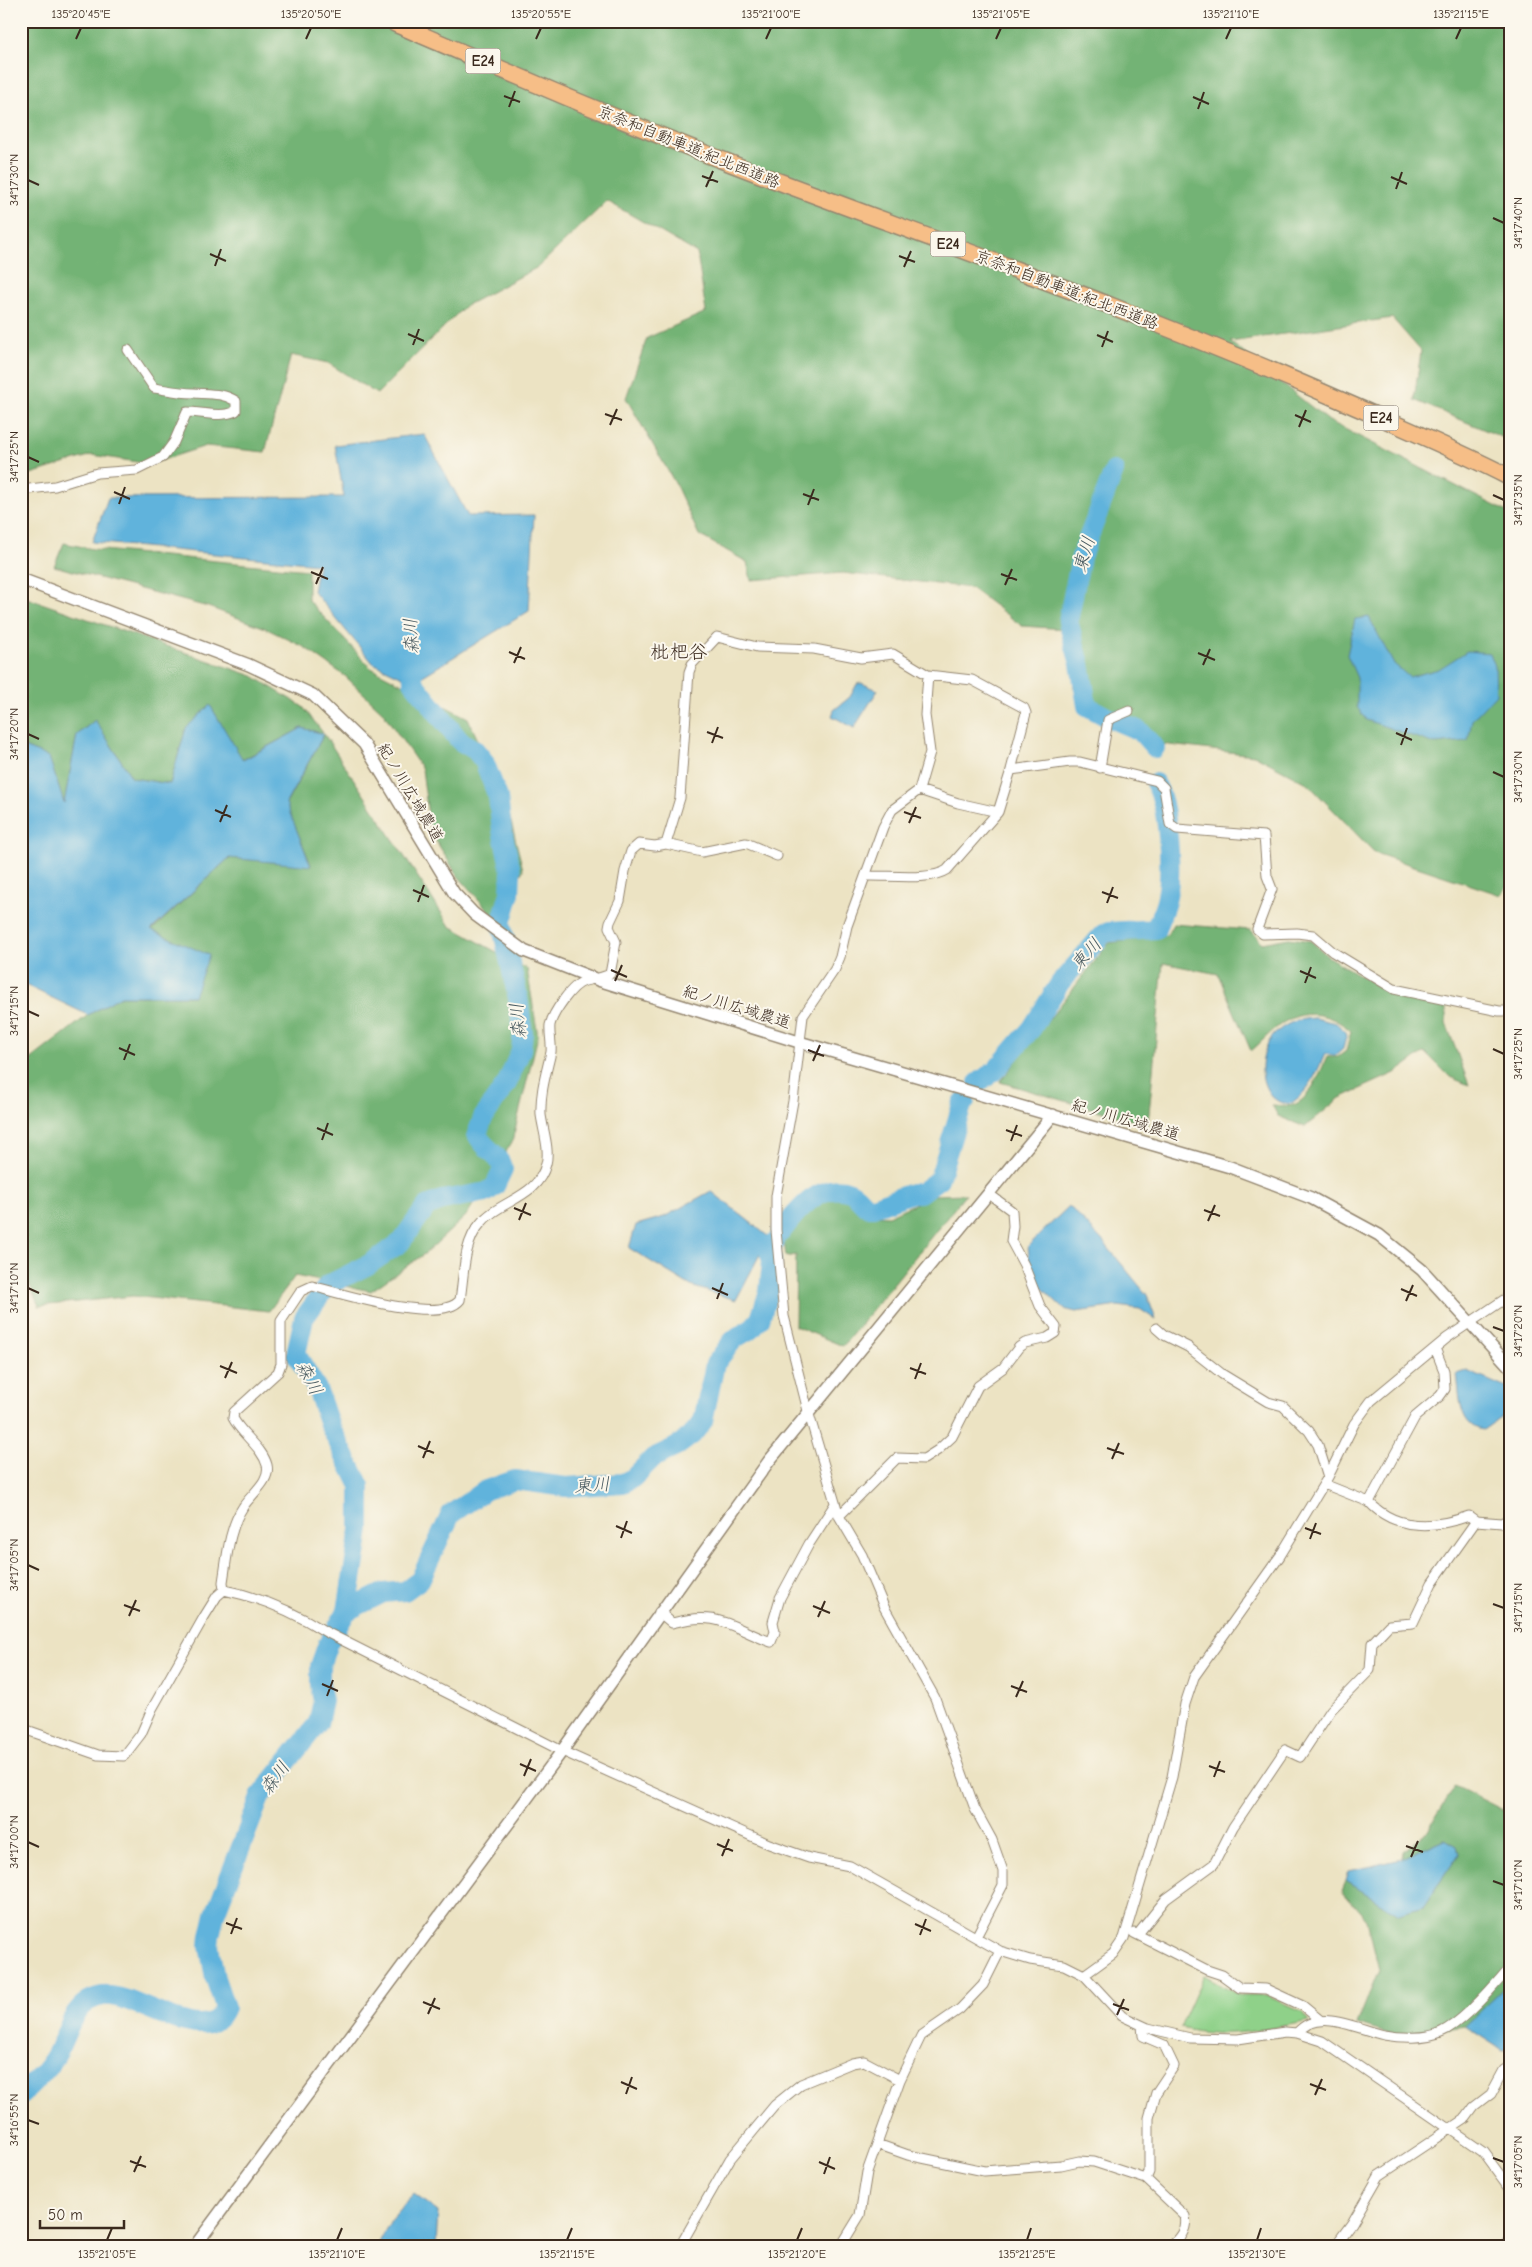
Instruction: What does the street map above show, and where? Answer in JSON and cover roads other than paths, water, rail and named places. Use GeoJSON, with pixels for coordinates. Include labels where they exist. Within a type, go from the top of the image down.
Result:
{"type":"FeatureCollection","features":[{"type":"Feature","properties":{"kind":"highway","name":"京奈和自動車道;紀北西道路"},"geometry":{"type":"LineString","coordinates":[[396,24],[570,99],[783,183],[1114,306],[1250,360],[1511,478]]}},
{"type":"Feature","properties":{"kind":"street"},"geometry":{"type":"LineString","coordinates":[[21,490],[54,486],[97,473],[137,470],[163,457],[174,442],[187,412],[219,415],[236,411],[236,401],[228,396],[174,392],[154,388],[128,350]]}},
{"type":"Feature","properties":{"kind":"street","name":"紀ノ川広域農道"},"geometry":{"type":"LineString","coordinates":[[21,579],[250,665],[313,695],[364,744],[454,894],[474,914],[524,952],[598,980],[799,1042],[1230,1167],[1311,1198],[1379,1235],[1422,1270],[1472,1322],[1511,1368]]}},
{"type":"Feature","properties":{"kind":"street"},"geometry":{"type":"LineString","coordinates":[[666,844],[677,814],[681,789],[689,672],[692,664],[718,637],[757,647],[814,649],[861,658],[893,654],[928,675],[972,680],[1024,708],[1026,713],[1012,770],[998,812],[986,828],[942,873],[930,876],[866,876]]}},
{"type":"Feature","properties":{"kind":"street"},"geometry":{"type":"LineString","coordinates":[[928,675],[925,715],[930,752],[919,790],[892,810],[883,827],[847,926],[840,957],[827,983],[803,1016],[793,1101],[776,1196],[776,1230],[784,1316],[808,1411],[839,1516],[862,1556],[884,1607],[935,1698],[976,1809],[992,1840],[1003,1871],[1003,1885],[976,1937]]}},
{"type":"Feature","properties":{"kind":"street"},"geometry":{"type":"LineString","coordinates":[[1100,768],[1108,720],[1129,711]]}},
{"type":"Feature","properties":{"kind":"street"},"geometry":{"type":"LineString","coordinates":[[1012,770],[1070,762],[1157,781],[1164,788],[1170,824],[1177,829],[1264,836],[1267,876],[1272,889],[1257,930],[1263,934],[1297,932],[1313,935],[1333,952],[1394,989],[1499,1011],[1511,1011]]}},
{"type":"Feature","properties":{"kind":"street"},"geometry":{"type":"LineString","coordinates":[[919,790],[998,812]]}},
{"type":"Feature","properties":{"kind":"street"},"geometry":{"type":"LineString","coordinates":[[224,1590],[223,1582],[236,1518],[267,1476],[268,1467],[264,1456],[238,1427],[233,1418],[234,1412],[278,1372],[281,1364],[281,1321],[292,1301],[301,1291],[312,1286],[385,1304],[423,1310],[435,1310],[456,1305],[460,1300],[468,1246],[480,1223],[510,1201],[532,1189],[547,1164],[541,1104],[542,1087],[551,1049],[551,1023],[555,1012],[583,981],[598,980],[610,974],[616,942],[609,927],[620,901],[631,850],[639,844],[655,846],[666,844],[702,852],[746,843],[777,856]]}},
{"type":"Feature","properties":{"kind":"street"},"geometry":{"type":"LineString","coordinates":[[195,2246],[562,1751],[659,1612],[769,1461],[808,1411],[1053,1115]]}},
{"type":"Feature","properties":{"kind":"street"},"geometry":{"type":"LineString","coordinates":[[839,1516],[897,1458],[924,1459],[938,1450],[952,1436],[978,1386],[1003,1368],[1019,1347],[1025,1343],[1047,1338],[1055,1333],[1056,1328],[1040,1306],[1024,1265],[1011,1241],[1012,1211],[989,1194]]}},
{"type":"Feature","properties":{"kind":"street"},"geometry":{"type":"LineString","coordinates":[[1084,1975],[1113,1954],[1127,1930],[1172,1777],[1185,1704],[1194,1677],[1280,1556],[1326,1480],[1354,1424],[1371,1401],[1435,1348],[1511,1295]]}},
{"type":"Feature","properties":{"kind":"street"},"geometry":{"type":"LineString","coordinates":[[1156,1328],[1164,1335],[1188,1347],[1222,1374],[1268,1402],[1283,1406],[1309,1431],[1318,1445],[1326,1480]]}},
{"type":"Feature","properties":{"kind":"street"},"geometry":{"type":"LineString","coordinates":[[1370,1502],[1415,1416],[1440,1396],[1444,1388],[1444,1371],[1435,1348]]}},
{"type":"Feature","properties":{"kind":"street"},"geometry":{"type":"LineString","coordinates":[[1326,1480],[1370,1502],[1380,1513],[1406,1523],[1428,1526],[1446,1524],[1469,1516],[1476,1521],[1502,1524],[1511,1516]]}},
{"type":"Feature","properties":{"kind":"street"},"geometry":{"type":"LineString","coordinates":[[659,1612],[672,1623],[692,1618],[725,1621],[748,1634],[770,1642],[775,1632],[773,1622],[780,1598],[805,1551],[835,1504]]}},
{"type":"Feature","properties":{"kind":"street"},"geometry":{"type":"LineString","coordinates":[[1138,1934],[1166,1899],[1214,1864],[1232,1827],[1285,1750],[1300,1757],[1331,1710],[1370,1670],[1372,1643],[1389,1625],[1413,1623],[1432,1583],[1476,1521]]}},
{"type":"Feature","properties":{"kind":"street"},"geometry":{"type":"LineString","coordinates":[[224,1590],[242,1593],[311,1622],[326,1632],[562,1751],[768,1844],[809,1858],[850,1866],[1000,1951],[1030,1960],[1064,1965],[1084,1975],[1122,2016],[1142,2026],[1190,2038],[1238,2039],[1285,2032],[1298,2033],[1322,2041],[1483,2152],[1511,2190]]}},
{"type":"Feature","properties":{"kind":"street"},"geometry":{"type":"LineString","coordinates":[[21,1728],[98,1756],[124,1756],[141,1734],[152,1709],[204,1617],[217,1596],[224,1590]]}},
{"type":"Feature","properties":{"kind":"street"},"geometry":{"type":"LineString","coordinates":[[1127,1930],[1207,1970],[1222,1975],[1240,1988],[1266,1989],[1302,2006],[1320,2020]]}},
{"type":"Feature","properties":{"kind":"street"},"geometry":{"type":"LineString","coordinates":[[841,2246],[860,2216],[867,2172],[900,2080],[921,2036],[966,2003],[983,1984],[1000,1951]]}},
{"type":"Feature","properties":{"kind":"street"},"geometry":{"type":"LineString","coordinates":[[1298,2033],[1304,2025],[1320,2020],[1350,2025],[1384,2035],[1409,2038],[1441,2032],[1468,2011],[1498,1982],[1511,1966]]}},
{"type":"Feature","properties":{"kind":"street"},"geometry":{"type":"LineString","coordinates":[[1142,2026],[1144,2036],[1164,2045],[1174,2066],[1156,2093],[1148,2118],[1149,2172],[1146,2179]]}},
{"type":"Feature","properties":{"kind":"street"},"geometry":{"type":"LineString","coordinates":[[680,2246],[730,2159],[775,2105],[801,2084],[852,2062],[864,2061],[900,2080]]}},
{"type":"Feature","properties":{"kind":"street"},"geometry":{"type":"LineString","coordinates":[[1335,2246],[1352,2223],[1379,2176],[1466,2118],[1474,2107],[1491,2094],[1504,2070],[1511,2066]]}},
{"type":"Feature","properties":{"kind":"street"},"geometry":{"type":"LineString","coordinates":[[877,2144],[908,2155],[984,2172],[1061,2165],[1079,2160],[1094,2162],[1146,2179],[1186,2216],[1187,2223],[1184,2231],[1180,2239],[1171,2246]]}},
{"type":"Feature","properties":{"kind":"street"},"geometry":{"type":"LineString","coordinates":[[1505,2246],[1511,2237]]}},
{"type":"Feature","properties":{"kind":"water"},"geometry":{"type":"Polygon","coordinates":[[[424,434],[468,516],[534,515],[529,611],[413,682],[373,663],[313,591],[318,564],[92,542],[108,498],[344,497],[335,445],[424,434]]]}},
{"type":"Feature","properties":{"kind":"water"},"geometry":{"type":"Polygon","coordinates":[[[1369,617],[1393,663],[1409,677],[1439,669],[1467,651],[1490,653],[1495,666],[1496,694],[1472,720],[1468,741],[1435,744],[1366,720],[1357,707],[1357,678],[1347,655],[1355,619],[1369,617]]]}},
{"type":"Feature","properties":{"kind":"water"},"geometry":{"type":"Polygon","coordinates":[[[861,683],[878,690],[854,728],[832,716],[834,710],[850,697],[857,684],[861,683]]]}},
{"type":"Feature","properties":{"kind":"water"},"geometry":{"type":"Polygon","coordinates":[[[210,705],[243,760],[302,728],[324,734],[286,803],[311,866],[229,858],[151,930],[209,955],[194,996],[121,996],[88,1015],[21,983],[21,746],[49,757],[64,803],[77,735],[95,720],[132,778],[170,784],[186,728],[210,705]]]}},
{"type":"Feature","properties":{"kind":"water"},"geometry":{"type":"Polygon","coordinates":[[[1314,1018],[1336,1023],[1347,1033],[1343,1049],[1335,1056],[1325,1054],[1312,1082],[1297,1099],[1290,1104],[1279,1102],[1269,1093],[1265,1085],[1262,1076],[1263,1055],[1272,1038],[1286,1025],[1299,1020],[1314,1018]]]}},
{"type":"Feature","properties":{"kind":"water"},"geometry":{"type":"Polygon","coordinates":[[[711,1191],[769,1237],[736,1300],[691,1286],[629,1248],[636,1225],[664,1217],[711,1191]]]}},
{"type":"Feature","properties":{"kind":"water"},"geometry":{"type":"Polygon","coordinates":[[[1069,1206],[1101,1239],[1147,1295],[1156,1320],[1140,1309],[1118,1306],[1076,1312],[1064,1309],[1039,1285],[1030,1268],[1028,1246],[1069,1206]]]}},
{"type":"Feature","properties":{"kind":"water"},"geometry":{"type":"Polygon","coordinates":[[[1467,1371],[1511,1390],[1511,1410],[1483,1430],[1469,1423],[1462,1408],[1457,1374],[1467,1371]]]}},
{"type":"Feature","properties":{"kind":"water"},"geometry":{"type":"Polygon","coordinates":[[[1445,1839],[1457,1846],[1459,1854],[1423,1907],[1399,1914],[1346,1881],[1349,1871],[1402,1859],[1445,1839]]]}},
{"type":"Feature","properties":{"kind":"water"},"geometry":{"type":"Polygon","coordinates":[[[1511,1982],[1511,2049],[1502,2050],[1465,2026],[1511,1982]]]}},
{"type":"Feature","properties":{"kind":"water"},"geometry":{"type":"Polygon","coordinates":[[[414,2194],[438,2212],[436,2246],[377,2246],[395,2214],[414,2194]]]}},
{"type":"Feature","properties":{"kind":"waterway","name":"東川"},"geometry":{"type":"LineString","coordinates":[[1107,717],[1087,706],[1080,664],[1068,621],[1081,557],[1114,471]]}},
{"type":"Feature","properties":{"kind":"waterway","name":"森川"},"geometry":{"type":"LineString","coordinates":[[21,2095],[39,2078],[51,2063],[77,2012],[92,1999],[103,1996],[116,1997],[169,2017],[203,2024],[216,2020],[225,2007],[215,1978],[209,1946],[215,1914],[261,1795],[318,1723],[323,1701],[320,1685],[320,1666],[328,1643],[347,1611],[360,1530],[360,1486],[329,1424],[317,1389],[296,1354],[304,1318],[328,1285],[368,1265],[400,1243],[427,1206],[442,1200],[487,1192],[495,1186],[503,1169],[497,1157],[477,1134],[483,1118],[507,1083],[521,1050],[523,1033],[518,998],[501,923],[510,893],[511,871],[502,830],[498,797],[484,761],[475,750],[460,741],[413,682],[412,655]]}},
{"type":"Feature","properties":{"kind":"waterway","name":"東川"},"geometry":{"type":"LineString","coordinates":[[1112,719],[1140,731],[1155,748]]}},
{"type":"Feature","properties":{"kind":"waterway","name":"東川"},"geometry":{"type":"LineString","coordinates":[[978,1083],[995,1071],[1032,1028],[1060,983],[1103,934],[1156,929],[1166,900],[1169,855],[1163,806],[1155,783]]}},
{"type":"Feature","properties":{"kind":"waterway","name":"東川"},"geometry":{"type":"LineString","coordinates":[[781,1232],[802,1207],[819,1194],[829,1190],[839,1189],[850,1192],[868,1207],[873,1207],[912,1193],[920,1193],[939,1179],[962,1105],[965,1101]]}},
{"type":"Feature","properties":{"kind":"waterway","name":"東川"},"geometry":{"type":"LineString","coordinates":[[347,1611],[383,1593],[405,1591],[420,1580],[451,1514],[486,1490],[515,1480],[566,1487],[623,1483],[633,1478],[653,1458],[676,1447],[692,1435],[703,1421],[715,1364],[734,1339],[751,1329],[760,1319],[769,1291],[772,1261],[769,1251],[775,1242]]}},
{"type":"Feature","properties":{"kind":"district","name":"枇杷谷"},"geometry":{"type":"Point","coordinates":[679,651]}}]}
